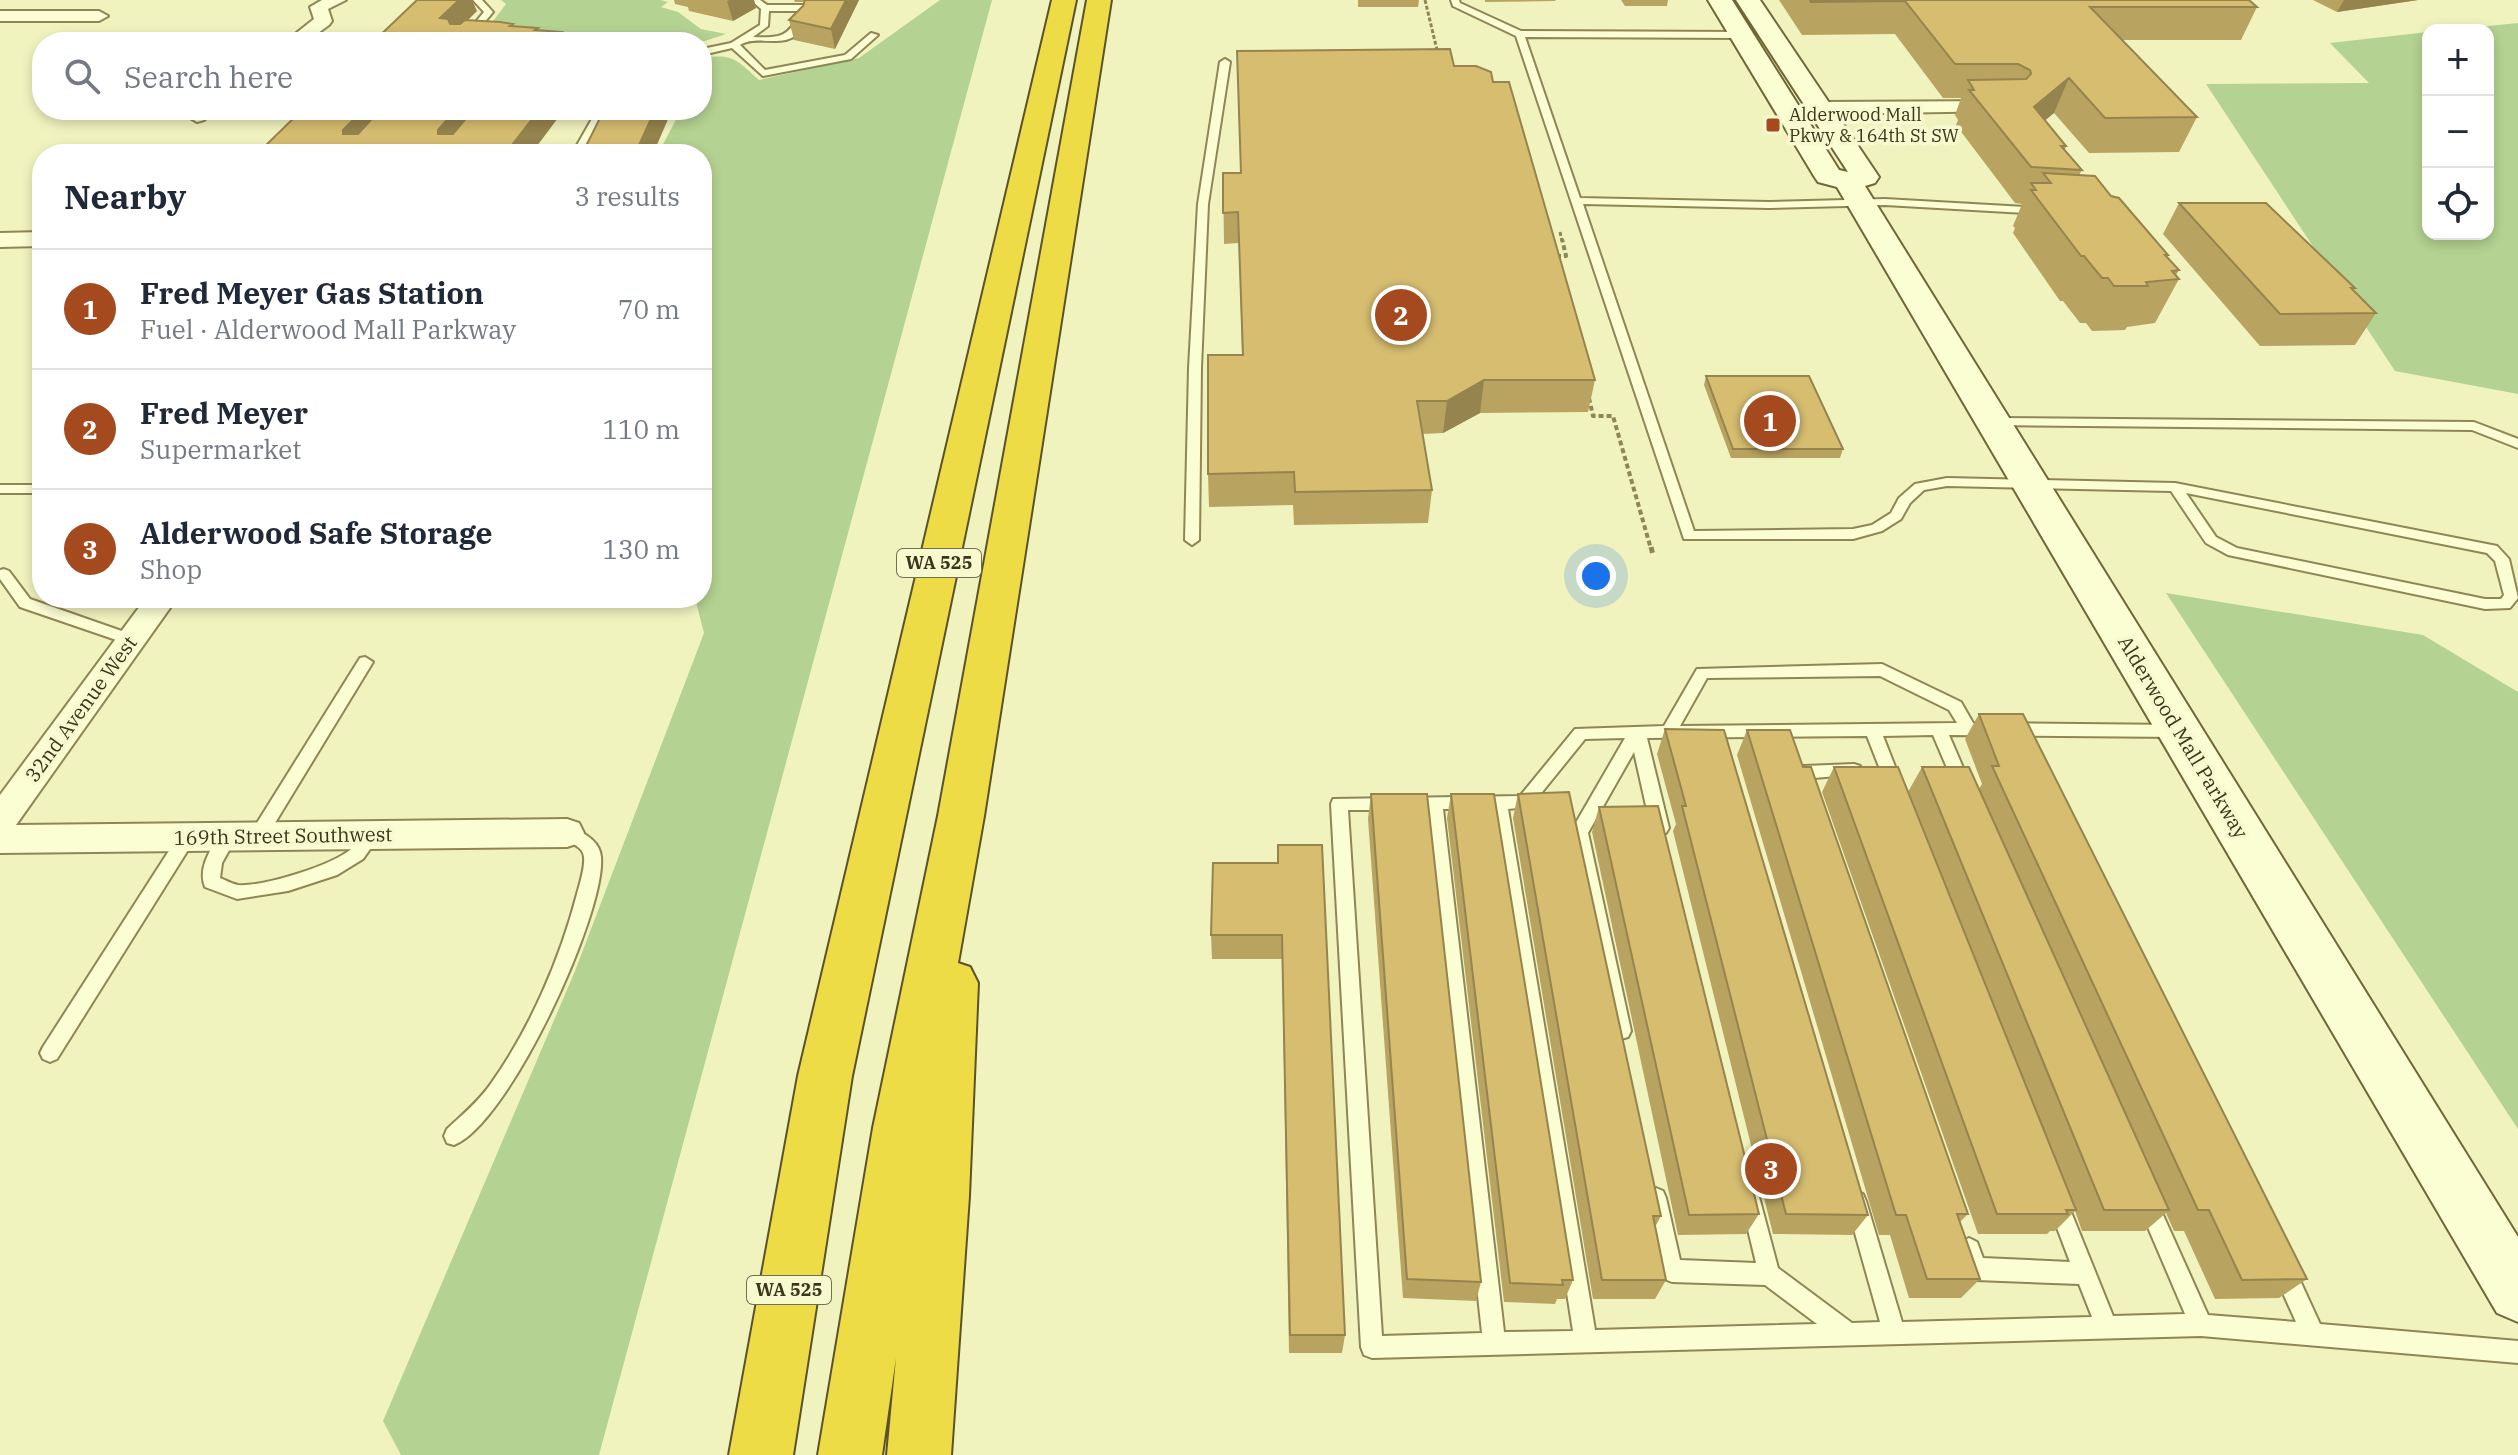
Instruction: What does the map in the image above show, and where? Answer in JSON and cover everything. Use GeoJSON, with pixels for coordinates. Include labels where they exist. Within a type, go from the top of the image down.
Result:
{"type":"FeatureCollection","features":[{"type":"Feature","properties":{"kind":"highway","name":"WA 525"},"geometry":{"type":"LineString","coordinates":[[761,1455],[825,1076],[1064,0]]}},
{"type":"Feature","properties":{"kind":"highway","name":"WA 525"},"geometry":{"type":"LineString","coordinates":[[850,1455],[901,1128],[961,816],[1099,0]]}},
{"type":"Feature","properties":{"kind":"highway"},"geometry":{"type":"LineString","coordinates":[[919,1455],[940,1196],[961,816]]}},
{"type":"Feature","properties":{"kind":"main road","name":"Alderwood Mall Parkway"},"geometry":{"type":"LineString","coordinates":[[1720,0],[1828,176],[1846,195],[1994,422],[2518,1292]]}},
{"type":"Feature","properties":{"kind":"main road"},"geometry":{"type":"LineString","coordinates":[[1748,0],[1865,177],[1846,195]]}},
{"type":"Feature","properties":{"kind":"street"},"geometry":{"type":"LineString","coordinates":[[308,32],[323,21],[319,7],[337,0]]}},
{"type":"Feature","properties":{"kind":"street"},"geometry":{"type":"LineString","coordinates":[[0,16],[99,16]]}},
{"type":"Feature","properties":{"kind":"street"},"geometry":{"type":"LineString","coordinates":[[1821,108],[2005,107]]}},
{"type":"Feature","properties":{"kind":"street"},"geometry":{"type":"LineString","coordinates":[[0,240],[32,239]]}},
{"type":"Feature","properties":{"kind":"street","name":"32nd Avenue West"},"geometry":{"type":"LineString","coordinates":[[0,821],[155,608]]}},
{"type":"Feature","properties":{"kind":"street","name":"169th Street Southwest"},"geometry":{"type":"LineString","coordinates":[[0,839],[567,833]]}},
{"type":"Feature","properties":{"kind":"lane"},"geometry":{"type":"LineString","coordinates":[[472,32],[489,12],[477,0]]}},
{"type":"Feature","properties":{"kind":"lane"},"geometry":{"type":"LineString","coordinates":[[744,39],[792,36],[806,8],[765,8],[755,0]]}},
{"type":"Feature","properties":{"kind":"lane"},"geometry":{"type":"LineString","coordinates":[[1455,0],[1456,4],[1520,34],[1744,35]]}},
{"type":"Feature","properties":{"kind":"lane"},"geometry":{"type":"LineString","coordinates":[[712,50],[734,45],[764,26],[765,8]]}},
{"type":"Feature","properties":{"kind":"lane"},"geometry":{"type":"LineString","coordinates":[[1520,34],[1689,536],[1853,534],[1877,528],[1896,516],[1904,501],[1920,487],[1947,482],[2175,487],[2492,549],[2502,559],[2512,596],[2505,604],[2485,604],[2233,552],[2211,540],[2175,487]]}},
{"type":"Feature","properties":{"kind":"lane"},"geometry":{"type":"LineString","coordinates":[[734,45],[763,73],[848,57],[874,35]]}},
{"type":"Feature","properties":{"kind":"lane"},"geometry":{"type":"LineString","coordinates":[[1192,540],[1195,368],[1203,204],[1225,62]]}},
{"type":"Feature","properties":{"kind":"lane"},"geometry":{"type":"LineString","coordinates":[[583,144],[596,120]]}},
{"type":"Feature","properties":{"kind":"lane"},"geometry":{"type":"LineString","coordinates":[[1576,201],[1734,205],[1846,195],[2057,212]]}},
{"type":"Feature","properties":{"kind":"lane"},"geometry":{"type":"LineString","coordinates":[[1994,422],[2474,426],[2518,444]]}},
{"type":"Feature","properties":{"kind":"lane"},"geometry":{"type":"LineString","coordinates":[[0,489],[32,489]]}},
{"type":"Feature","properties":{"kind":"lane"},"geometry":{"type":"LineString","coordinates":[[4,574],[25,603],[32,605]]}},
{"type":"Feature","properties":{"kind":"lane"},"geometry":{"type":"LineString","coordinates":[[39,608],[131,640]]}},
{"type":"Feature","properties":{"kind":"lane"},"geometry":{"type":"LineString","coordinates":[[365,662],[243,836],[213,862],[211,882],[237,892],[288,884],[331,870],[357,854],[371,835]]}},
{"type":"Feature","properties":{"kind":"lane"},"geometry":{"type":"LineString","coordinates":[[1669,732],[1702,673],[1882,670],[1955,706],[1968,729]]}},
{"type":"Feature","properties":{"kind":"lane"},"geometry":{"type":"LineString","coordinates":[[2179,731],[2027,736],[1968,729],[1872,729],[1721,739],[1669,732],[1581,733],[1524,802],[1339,804],[1372,1347],[2201,1325],[2518,1352]]}},
{"type":"Feature","properties":{"kind":"lane"},"geometry":{"type":"LineString","coordinates":[[1872,729],[1899,799]]}},
{"type":"Feature","properties":{"kind":"lane"},"geometry":{"type":"LineString","coordinates":[[1938,729],[1970,801]]}},
{"type":"Feature","properties":{"kind":"lane"},"geometry":{"type":"LineString","coordinates":[[1637,732],[1663,840]]}},
{"type":"Feature","properties":{"kind":"lane"},"geometry":{"type":"LineString","coordinates":[[1624,1044],[1579,833],[1637,732]]}},
{"type":"Feature","properties":{"kind":"lane"},"geometry":{"type":"LineString","coordinates":[[1814,802],[1804,772],[1888,770]]}},
{"type":"Feature","properties":{"kind":"lane"},"geometry":{"type":"LineString","coordinates":[[1498,802],[1586,1341]]}},
{"type":"Feature","properties":{"kind":"lane"},"geometry":{"type":"LineString","coordinates":[[1434,803],[1494,1344]]}},
{"type":"Feature","properties":{"kind":"lane"},"geometry":{"type":"LineString","coordinates":[[454,1136],[500,1088],[572,939],[590,882],[593,855],[586,843],[567,833]]}},
{"type":"Feature","properties":{"kind":"lane"},"geometry":{"type":"LineString","coordinates":[[50,1053],[187,837]]}},
{"type":"Feature","properties":{"kind":"lane"},"geometry":{"type":"LineString","coordinates":[[2136,1179],[2201,1325]]}},
{"type":"Feature","properties":{"kind":"lane"},"geometry":{"type":"LineString","coordinates":[[1653,1180],[1672,1271],[1769,1274],[1849,1335]]}},
{"type":"Feature","properties":{"kind":"lane"},"geometry":{"type":"LineString","coordinates":[[1746,1181],[1769,1274]]}},
{"type":"Feature","properties":{"kind":"lane"},"geometry":{"type":"LineString","coordinates":[[1850,1182],[1894,1333]]}},
{"type":"Feature","properties":{"kind":"lane"},"geometry":{"type":"LineString","coordinates":[[2051,1185],[2107,1328]]}},
{"type":"Feature","properties":{"kind":"lane"},"geometry":{"type":"LineString","coordinates":[[1960,1223],[1976,1269],[2086,1273]]}},
{"type":"Feature","properties":{"kind":"lane"},"geometry":{"type":"LineString","coordinates":[[2274,1250],[2314,1335]]}},
{"type":"Feature","properties":{"kind":"path"},"geometry":{"type":"LineString","coordinates":[[1425,0],[1440,61]]}},
{"type":"Feature","properties":{"kind":"green space"},"geometry":{"type":"Polygon","coordinates":[[[501,0],[660,0],[668,2],[661,7],[678,12],[701,29],[726,34],[712,39],[712,32],[485,32],[506,4],[501,0]]]}},
{"type":"Feature","properties":{"kind":"green space"},"geometry":{"type":"Polygon","coordinates":[[[940,0],[992,0],[599,1455],[401,1455],[383,1421],[575,971],[704,633],[698,608],[712,608],[712,144],[663,144],[676,120],[712,120],[712,57],[728,57],[759,80],[859,58],[940,0]]]}},
{"type":"Feature","properties":{"kind":"green space"},"geometry":{"type":"Polygon","coordinates":[[[2518,23],[2518,394],[2395,371],[2206,84],[2369,83],[2330,43],[2422,33],[2422,240],[2494,240],[2494,25],[2518,23]]]}},
{"type":"Feature","properties":{"kind":"green space"},"geometry":{"type":"Polygon","coordinates":[[[2166,593],[2423,635],[2518,692],[2518,1129],[2166,593]]]}},
{"type":"Feature","properties":{"kind":"building"},"geometry":{"type":"Polygon","coordinates":[[[417,0],[459,0],[440,18],[448,19],[450,24],[460,24],[465,20],[500,22],[562,32],[383,32],[417,0]]]}},
{"type":"Feature","properties":{"kind":"building"},"geometry":{"type":"Polygon","coordinates":[[[805,0],[846,0],[831,29],[789,20],[805,0]]]}},
{"type":"Feature","properties":{"kind":"building"},"geometry":{"type":"Polygon","coordinates":[[[1810,0],[2249,0],[2257,7],[2090,7],[2197,117],[2105,118],[2069,78],[2034,107],[2082,170],[2031,167],[1969,90],[1974,90],[1968,80],[2026,79],[2031,74],[2030,70],[2018,64],[1955,64],[1905,1],[1810,0]]]}},
{"type":"Feature","properties":{"kind":"building"},"geometry":{"type":"Polygon","coordinates":[[[1450,49],[1454,66],[1476,66],[1491,72],[1493,82],[1509,82],[1595,380],[1484,380],[1447,401],[1417,401],[1432,490],[1295,492],[1294,472],[1208,474],[1208,355],[1243,355],[1238,212],[1223,213],[1223,173],[1241,173],[1237,51],[1450,49]]]}},
{"type":"Feature","properties":{"kind":"building"},"geometry":{"type":"Polygon","coordinates":[[[292,120],[353,120],[343,134],[358,134],[371,120],[447,120],[438,134],[453,134],[465,120],[531,120],[513,144],[267,144],[292,120]]]}},
{"type":"Feature","properties":{"kind":"building"},"geometry":{"type":"Polygon","coordinates":[[[599,120],[650,120],[640,144],[587,144],[599,120]]]}},
{"type":"Feature","properties":{"kind":"building"},"geometry":{"type":"Polygon","coordinates":[[[2043,173],[2095,176],[2111,196],[2119,198],[2168,255],[2165,255],[2179,270],[2172,271],[2179,279],[2146,282],[2148,286],[2114,286],[2108,278],[2102,278],[2081,256],[2031,190],[2036,190],[2031,183],[2051,183],[2043,173]]]}},
{"type":"Feature","properties":{"kind":"building"},"geometry":{"type":"Polygon","coordinates":[[[2179,203],[2266,203],[2355,288],[2351,288],[2376,313],[2280,314],[2179,203]]]}},
{"type":"Feature","properties":{"kind":"building"},"geometry":{"type":"Polygon","coordinates":[[[1706,376],[1809,376],[1843,449],[1733,449],[1706,376]]]}},
{"type":"Feature","properties":{"kind":"building"},"geometry":{"type":"Polygon","coordinates":[[[1979,714],[2023,714],[2307,1279],[2242,1280],[2209,1210],[2198,1210],[1992,766],[1999,766],[1979,714]]]}},
{"type":"Feature","properties":{"kind":"building"},"geometry":{"type":"Polygon","coordinates":[[[1665,729],[1724,730],[1868,1215],[1786,1214],[1665,729]]]}},
{"type":"Feature","properties":{"kind":"building"},"geometry":{"type":"Polygon","coordinates":[[[1747,730],[1790,730],[1803,767],[1811,767],[1968,1214],[1957,1214],[1980,1279],[1927,1279],[1906,1215],[1896,1215],[1747,730]]]}},
{"type":"Feature","properties":{"kind":"building"},"geometry":{"type":"Polygon","coordinates":[[[1834,767],[1898,767],[2076,1210],[2066,1210],[2068,1214],[1997,1214],[1834,767]]]}},
{"type":"Feature","properties":{"kind":"building"},"geometry":{"type":"Polygon","coordinates":[[[1922,767],[1969,767],[2169,1210],[2104,1210],[1922,767]]]}},
{"type":"Feature","properties":{"kind":"building"},"geometry":{"type":"Polygon","coordinates":[[[1569,792],[1661,1216],[1653,1216],[1666,1280],[1602,1280],[1518,794],[1569,792]]]}},
{"type":"Feature","properties":{"kind":"building"},"geometry":{"type":"Polygon","coordinates":[[[1371,794],[1427,794],[1481,1282],[1407,1279],[1371,794]]]}},
{"type":"Feature","properties":{"kind":"building"},"geometry":{"type":"Polygon","coordinates":[[[1451,794],[1494,794],[1573,1280],[1562,1280],[1563,1285],[1510,1283],[1451,794]]]}},
{"type":"Feature","properties":{"kind":"building"},"geometry":{"type":"Polygon","coordinates":[[[1658,806],[1759,1214],[1689,1215],[1599,807],[1658,806]]]}},
{"type":"Feature","properties":{"kind":"building"},"geometry":{"type":"Polygon","coordinates":[[[1278,845],[1322,845],[1345,1335],[1290,1335],[1282,935],[1211,935],[1213,863],[1278,863],[1278,845]]]}},
{"type":"Feature","properties":{"kind":"place","name":"Alderwood Mall Pkwy & 164th St SW"},"geometry":{"type":"Point","coordinates":[1773,125]}},
{"type":"Feature","properties":{"kind":"place","name":"Fred Meyer"},"geometry":{"type":"Point","coordinates":[1401,315]}},
{"type":"Feature","properties":{"kind":"place","name":"Fred Meyer Gas Station"},"geometry":{"type":"Point","coordinates":[1770,421]}},
{"type":"Feature","properties":{"kind":"place","name":"Alderwood Safe Storage"},"geometry":{"type":"Point","coordinates":[1771,1169]}}]}
